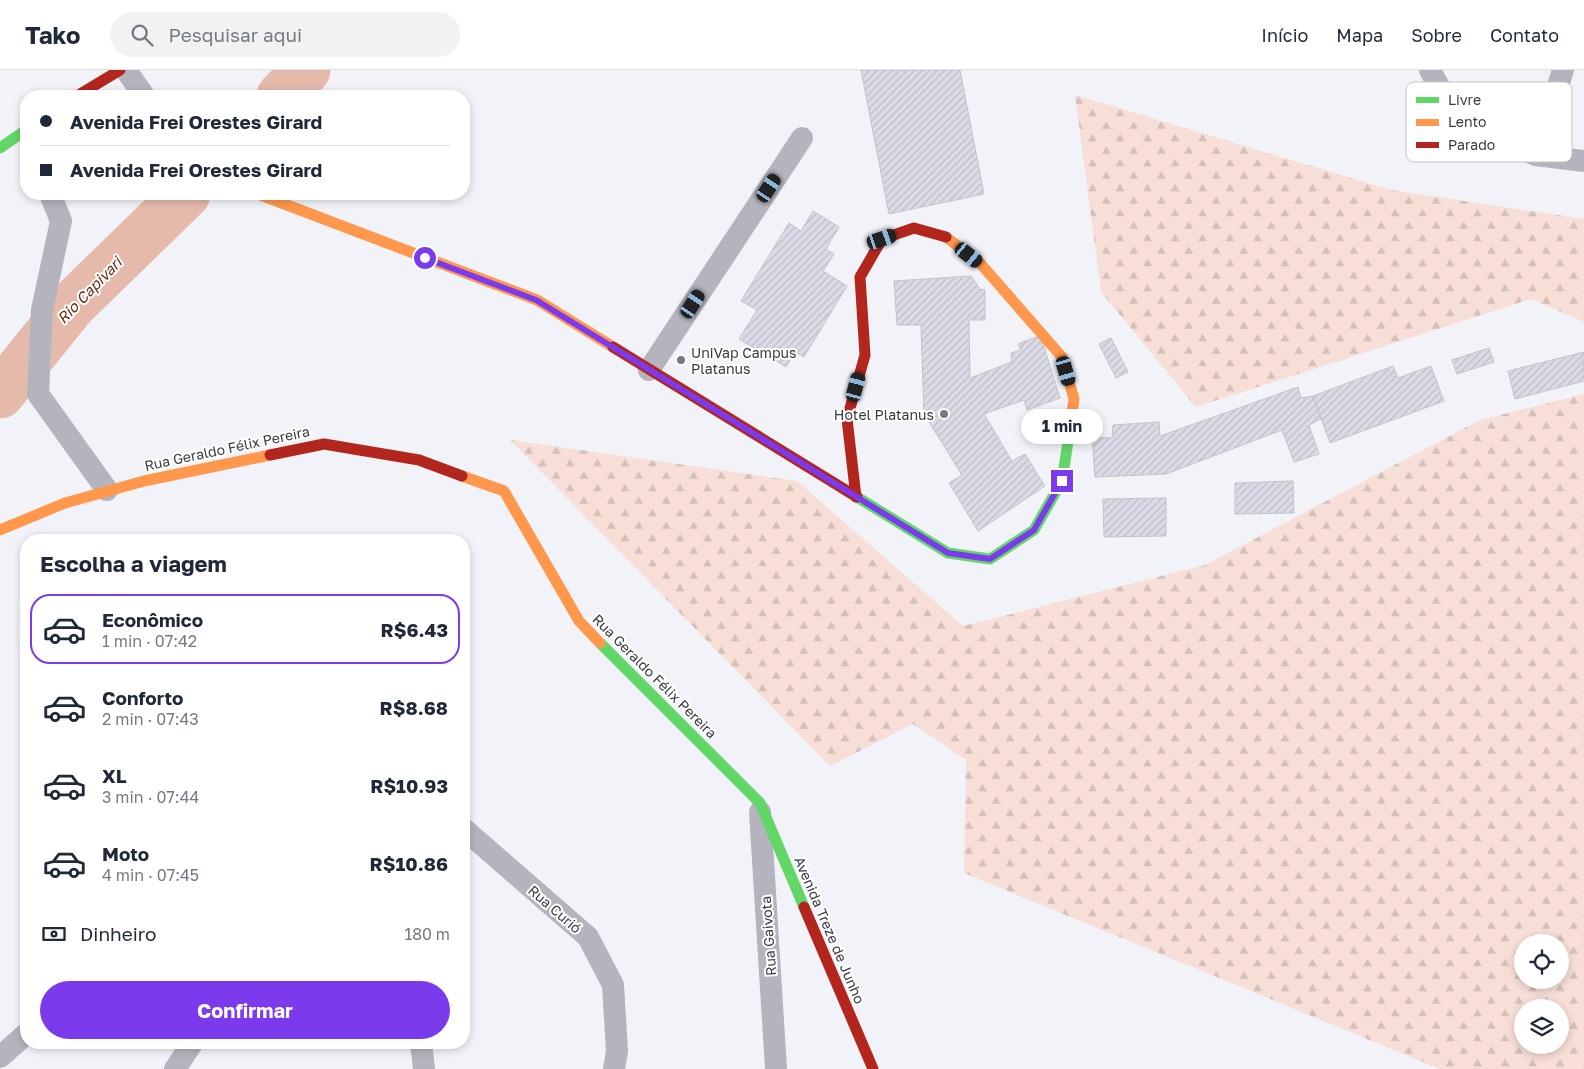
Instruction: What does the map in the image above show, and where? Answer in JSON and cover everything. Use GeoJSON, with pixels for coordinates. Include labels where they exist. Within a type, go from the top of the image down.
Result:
{"type":"FeatureCollection","features":[{"type":"Feature","properties":{"kind":"street"},"geometry":{"type":"LineString","coordinates":[[87,90],[120,70]]}},
{"type":"Feature","properties":{"kind":"street"},"geometry":{"type":"LineString","coordinates":[[126,70],[140,90]]}},
{"type":"Feature","properties":{"kind":"street"},"geometry":{"type":"LineString","coordinates":[[1430,70],[1437,82]]}},
{"type":"Feature","properties":{"kind":"street"},"geometry":{"type":"LineString","coordinates":[[1560,82],[1564,70]]}},
{"type":"Feature","properties":{"kind":"street"},"geometry":{"type":"LineString","coordinates":[[0,148],[20,136]]}},
{"type":"Feature","properties":{"kind":"street"},"geometry":{"type":"LineString","coordinates":[[649,370],[802,138]]}},
{"type":"Feature","properties":{"kind":"street"},"geometry":{"type":"LineString","coordinates":[[52,200],[61,221],[42,310],[38,394],[107,490]]}},
{"type":"Feature","properties":{"kind":"street"},"geometry":{"type":"LineString","coordinates":[[274,200],[536,300],[649,370],[856,497],[948,553],[990,559],[1034,530],[1062,481],[1074,399],[1062,357],[980,264],[948,238],[914,228],[882,239],[860,277],[864,355],[847,419],[856,497]]}},
{"type":"Feature","properties":{"kind":"street","name":"Rua Geraldo Félix Pereira"},"geometry":{"type":"LineString","coordinates":[[0,530],[65,504],[107,490],[324,444],[419,460],[504,491],[580,621],[760,803]]}},
{"type":"Feature","properties":{"kind":"street","name":"Rua Gaivota"},"geometry":{"type":"LineString","coordinates":[[760,803],[776,1069]]}},
{"type":"Feature","properties":{"kind":"street","name":"Avenida Treze de Junho"},"geometry":{"type":"LineString","coordinates":[[760,803],[873,1069]]}},
{"type":"Feature","properties":{"kind":"street","name":"Rua Curió"},"geometry":{"type":"LineString","coordinates":[[470,834],[588,937],[613,985],[617,1051],[614,1069]]}},
{"type":"Feature","properties":{"kind":"street"},"geometry":{"type":"LineString","coordinates":[[0,1057],[20,1039]]}},
{"type":"Feature","properties":{"kind":"street"},"geometry":{"type":"LineString","coordinates":[[175,1069],[188,1049]]}},
{"type":"Feature","properties":{"kind":"street"},"geometry":{"type":"LineString","coordinates":[[422,1049],[424,1069]]}},
{"type":"Feature","properties":{"kind":"green space"},"geometry":{"type":"Polygon","coordinates":[[[1075,95],[1391,190],[1584,219],[1584,322],[1531,299],[1196,407],[1101,292],[1075,95]]]}},
{"type":"Feature","properties":{"kind":"green space"},"geometry":{"type":"Polygon","coordinates":[[[1584,394],[1584,1069],[1440,1069],[964,873],[966,760],[913,724],[830,766],[510,440],[797,481],[963,626],[1205,565],[1480,420],[1584,394]]]}},
{"type":"Feature","properties":{"kind":"building"},"geometry":{"type":"Polygon","coordinates":[[[861,70],[960,70],[984,194],[889,214],[861,70]]]}},
{"type":"Feature","properties":{"kind":"building"},"geometry":{"type":"Polygon","coordinates":[[[813,211],[839,227],[826,249],[834,254],[823,271],[847,286],[804,357],[795,352],[786,367],[739,339],[757,310],[741,301],[789,223],[801,231],[813,211]]]}},
{"type":"Feature","properties":{"kind":"building"},"geometry":{"type":"Polygon","coordinates":[[[971,276],[980,289],[985,290],[985,320],[969,320],[970,378],[1012,362],[1011,353],[1021,350],[1018,344],[1036,337],[1042,340],[1060,398],[1027,410],[1024,400],[984,414],[1012,461],[1025,454],[1045,486],[978,531],[949,483],[962,475],[924,414],[921,325],[897,325],[894,281],[971,276]]]}},
{"type":"Feature","properties":{"kind":"building"},"geometry":{"type":"Polygon","coordinates":[[[1111,338],[1128,372],[1116,378],[1099,344],[1111,338]]]}},
{"type":"Feature","properties":{"kind":"building"},"geometry":{"type":"Polygon","coordinates":[[[1489,348],[1494,362],[1457,374],[1452,360],[1489,348]]]}},
{"type":"Feature","properties":{"kind":"building"},"geometry":{"type":"Polygon","coordinates":[[[1584,352],[1584,381],[1515,399],[1508,371],[1584,352]]]}},
{"type":"Feature","properties":{"kind":"building"},"geometry":{"type":"Polygon","coordinates":[[[1393,366],[1398,378],[1431,366],[1444,401],[1330,443],[1313,396],[1393,366]]]}},
{"type":"Feature","properties":{"kind":"building"},"geometry":{"type":"Polygon","coordinates":[[[1298,387],[1301,398],[1313,396],[1321,419],[1309,425],[1319,454],[1294,462],[1282,430],[1166,474],[1095,477],[1092,437],[1112,438],[1113,425],[1159,422],[1160,436],[1298,387]]]}},
{"type":"Feature","properties":{"kind":"building"},"geometry":{"type":"Polygon","coordinates":[[[1293,481],[1294,513],[1235,514],[1235,483],[1293,481]]]}},
{"type":"Feature","properties":{"kind":"building"},"geometry":{"type":"Polygon","coordinates":[[[1166,498],[1166,536],[1104,537],[1103,499],[1166,498]]]}},
{"type":"Feature","properties":{"kind":"waterway","name":"Rio Capivari"},"geometry":{"type":"LineString","coordinates":[[287,90],[306,70]]}},
{"type":"Feature","properties":{"kind":"waterway","name":"Rio Capivari"},"geometry":{"type":"LineString","coordinates":[[0,394],[71,306],[180,200]]}},
{"type":"Feature","properties":{"kind":"traffic: fast"},"geometry":{"type":"LineString","coordinates":[[0,148],[20,134]]}},
{"type":"Feature","properties":{"kind":"traffic: fast"},"geometry":{"type":"LineString","coordinates":[[857,497],[948,553],[990,559],[1034,530],[1062,481],[1069,435]]}},
{"type":"Feature","properties":{"kind":"traffic: fast"},"geometry":{"type":"LineString","coordinates":[[600,643],[760,803],[804,907]]}},
{"type":"Feature","properties":{"kind":"traffic: slow"},"geometry":{"type":"LineString","coordinates":[[274,200],[537,300],[613,347]]}},
{"type":"Feature","properties":{"kind":"traffic: slow"},"geometry":{"type":"LineString","coordinates":[[946,237],[980,263],[1062,357],[1074,399],[1069,435]]}},
{"type":"Feature","properties":{"kind":"traffic: slow"},"geometry":{"type":"LineString","coordinates":[[0,530],[65,503],[144,481],[270,455]]}},
{"type":"Feature","properties":{"kind":"traffic: slow"},"geometry":{"type":"LineString","coordinates":[[462,476],[504,491],[579,621],[600,643]]}},
{"type":"Feature","properties":{"kind":"traffic: jam"},"geometry":{"type":"LineString","coordinates":[[87,90],[120,70]]}},
{"type":"Feature","properties":{"kind":"traffic: jam"},"geometry":{"type":"LineString","coordinates":[[856,497],[847,419],[865,355],[860,277],[882,239],[914,228],[946,237]]}},
{"type":"Feature","properties":{"kind":"traffic: jam"},"geometry":{"type":"LineString","coordinates":[[613,347],[857,497]]}},
{"type":"Feature","properties":{"kind":"traffic: jam"},"geometry":{"type":"LineString","coordinates":[[270,455],[324,444],[419,460],[462,476]]}},
{"type":"Feature","properties":{"kind":"traffic: jam"},"geometry":{"type":"LineString","coordinates":[[804,907],[873,1069]]}},
{"type":"Feature","properties":{"kind":"place","name":"UniVap Campus Platanus"},"geometry":{"type":"Point","coordinates":[681,360]}},
{"type":"Feature","properties":{"kind":"place","name":"Hotel Platanus"},"geometry":{"type":"Point","coordinates":[944,414]}},
{"type":"Feature","properties":{"kind":"route"},"geometry":{"type":"LineString","coordinates":[[425,258],[536,300],[948,553],[990,559],[1034,530],[1062,481]]}}]}
